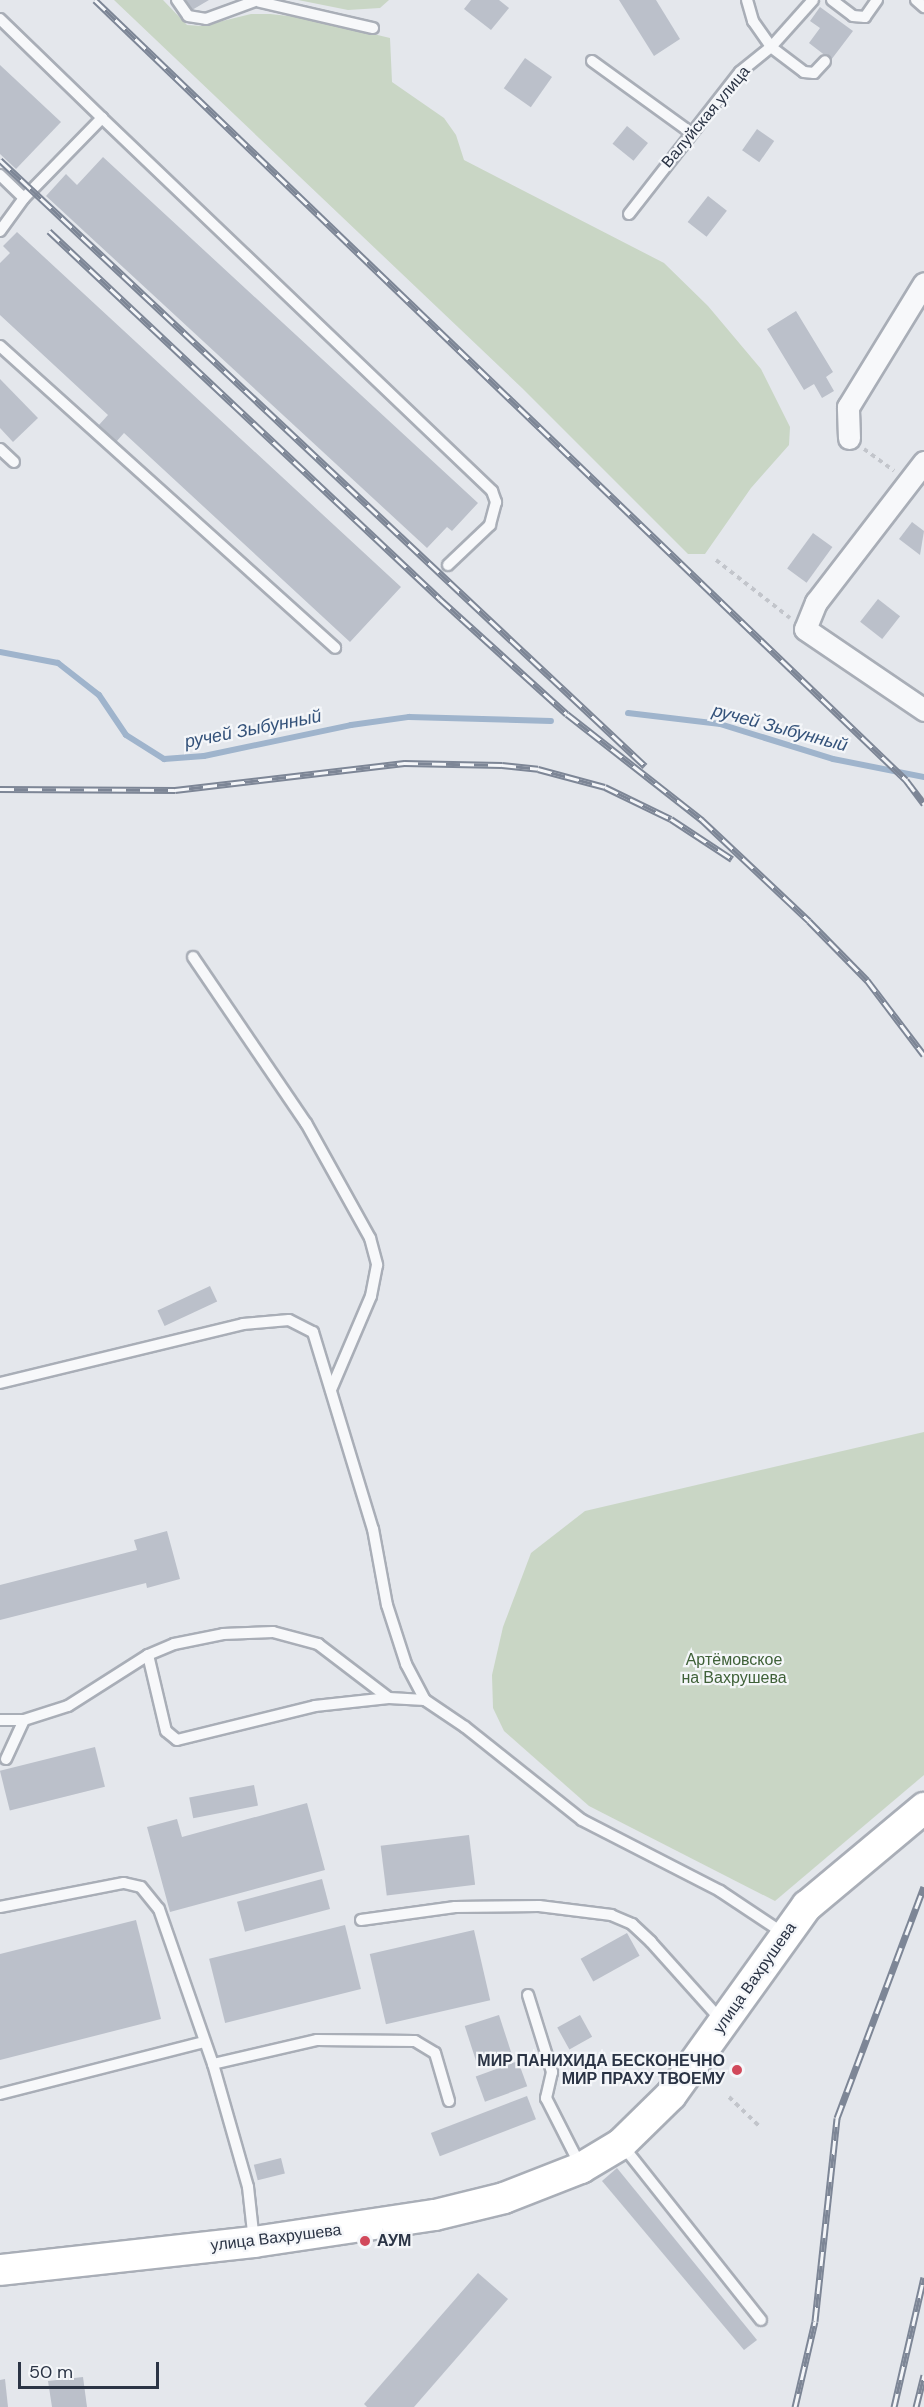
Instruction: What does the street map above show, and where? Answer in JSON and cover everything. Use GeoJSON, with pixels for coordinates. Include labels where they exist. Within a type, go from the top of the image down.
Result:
{"type":"FeatureCollection","features":[{"type":"Feature","properties":{"kind":"main road","name":"улица Вахрушева"},"geometry":{"type":"LineString","coordinates":[[0,2270],[254,2242],[435,2216],[504,2198],[581,2168],[621,2144],[671,2095],[724,2024],[783,1933],[825,1888],[924,1808]]}},
{"type":"Feature","properties":{"kind":"street"},"geometry":{"type":"LineString","coordinates":[[849,438],[848,407],[924,283]]}},
{"type":"Feature","properties":{"kind":"street"},"geometry":{"type":"LineString","coordinates":[[924,462],[816,602],[805,629],[924,710]]}},
{"type":"Feature","properties":{"kind":"lane"},"geometry":{"type":"LineString","coordinates":[[177,0],[188,16],[206,19],[259,1],[373,28]]}},
{"type":"Feature","properties":{"kind":"lane"},"geometry":{"type":"LineString","coordinates":[[747,0],[753,21],[771,47],[804,72],[814,73],[825,61]]}},
{"type":"Feature","properties":{"kind":"lane","name":"Валуйская улица"},"geometry":{"type":"LineString","coordinates":[[629,214],[690,132],[740,72],[771,47],[813,0]]}},
{"type":"Feature","properties":{"kind":"lane"},"geometry":{"type":"LineString","coordinates":[[832,0],[854,16],[865,17],[878,0]]}},
{"type":"Feature","properties":{"kind":"lane"},"geometry":{"type":"LineString","coordinates":[[916,0],[924,7]]}},
{"type":"Feature","properties":{"kind":"lane"},"geometry":{"type":"LineString","coordinates":[[0,19],[492,491],[496,502],[490,525],[448,565]]}},
{"type":"Feature","properties":{"kind":"lane"},"geometry":{"type":"LineString","coordinates":[[592,60],[690,132]]}},
{"type":"Feature","properties":{"kind":"lane"},"geometry":{"type":"LineString","coordinates":[[0,231],[24,198],[102,118]]}},
{"type":"Feature","properties":{"kind":"lane"},"geometry":{"type":"LineString","coordinates":[[0,175],[24,198]]}},
{"type":"Feature","properties":{"kind":"lane"},"geometry":{"type":"LineString","coordinates":[[0,346],[335,648]]}},
{"type":"Feature","properties":{"kind":"lane"},"geometry":{"type":"LineString","coordinates":[[0,449],[14,462]]}},
{"type":"Feature","properties":{"kind":"lane"},"geometry":{"type":"LineString","coordinates":[[193,957],[306,1123],[370,1238],[377,1265],[371,1296],[331,1390]]}},
{"type":"Feature","properties":{"kind":"lane"},"geometry":{"type":"LineString","coordinates":[[0,1383],[243,1324],[289,1320],[313,1332],[373,1529],[387,1605],[406,1664],[425,1700],[465,1727],[582,1820],[720,1891],[783,1933]]}},
{"type":"Feature","properties":{"kind":"lane"},"geometry":{"type":"LineString","coordinates":[[0,1720],[24,1720],[68,1706],[148,1655],[174,1644],[224,1634],[273,1632],[318,1644],[389,1698]]}},
{"type":"Feature","properties":{"kind":"lane"},"geometry":{"type":"LineString","coordinates":[[148,1655],[166,1731],[177,1740],[315,1706],[389,1698],[425,1700]]}},
{"type":"Feature","properties":{"kind":"lane"},"geometry":{"type":"LineString","coordinates":[[6,1759],[24,1720]]}},
{"type":"Feature","properties":{"kind":"lane"},"geometry":{"type":"LineString","coordinates":[[0,1907],[124,1883],[141,1887],[168,1927],[213,2064],[248,2187],[254,2242]]}},
{"type":"Feature","properties":{"kind":"lane"},"geometry":{"type":"LineString","coordinates":[[361,1920],[455,1907],[539,1906],[611,1915],[632,1924],[651,1942],[724,2024]]}},
{"type":"Feature","properties":{"kind":"lane"},"geometry":{"type":"LineString","coordinates":[[528,1995],[552,2072],[546,2098],[581,2168]]}},
{"type":"Feature","properties":{"kind":"lane"},"geometry":{"type":"LineString","coordinates":[[213,2064],[317,2040],[415,2040],[435,2053],[449,2101]]}},
{"type":"Feature","properties":{"kind":"lane"},"geometry":{"type":"LineString","coordinates":[[0,2094],[204,2042]]}},
{"type":"Feature","properties":{"kind":"lane"},"geometry":{"type":"LineString","coordinates":[[621,2144],[760,2320]]}},
{"type":"Feature","properties":{"kind":"path"},"geometry":{"type":"LineString","coordinates":[[849,438],[908,482]]}},
{"type":"Feature","properties":{"kind":"path"},"geometry":{"type":"LineString","coordinates":[[716,560],[805,629]]}},
{"type":"Feature","properties":{"kind":"path"},"geometry":{"type":"LineString","coordinates":[[729,2097],[759,2126]]}},
{"type":"Feature","properties":{"kind":"green space"},"geometry":{"type":"Polygon","coordinates":[[[114,0],[163,0],[187,25],[202,26],[251,14],[270,14],[307,18],[390,38],[392,82],[444,118],[456,135],[464,160],[664,263],[708,306],[761,369],[790,427],[789,445],[751,488],[705,554],[688,554],[522,388],[114,0]]]}},
{"type":"Feature","properties":{"kind":"green space"},"geometry":{"type":"Polygon","coordinates":[[[298,0],[389,0],[380,8],[348,10],[298,0]]]}},
{"type":"Feature","properties":{"kind":"green space","name":"Артёмовское на Вахрушева"},"geometry":{"type":"Polygon","coordinates":[[[924,1432],[924,1775],[775,1901],[589,1806],[504,1731],[493,1708],[492,1675],[503,1627],[531,1553],[585,1511],[924,1432]]]}},
{"type":"Feature","properties":{"kind":"building"},"geometry":{"type":"Polygon","coordinates":[[[186,0],[209,0],[192,10],[186,0]]]}},
{"type":"Feature","properties":{"kind":"building"},"geometry":{"type":"Polygon","coordinates":[[[471,0],[499,0],[509,8],[491,30],[464,9],[471,0]]]}},
{"type":"Feature","properties":{"kind":"building"},"geometry":{"type":"Polygon","coordinates":[[[619,0],[656,0],[680,39],[654,56],[619,0]]]}},
{"type":"Feature","properties":{"kind":"building"},"geometry":{"type":"Polygon","coordinates":[[[820,7],[853,31],[831,60],[809,43],[820,28],[810,21],[820,7]]]}},
{"type":"Feature","properties":{"kind":"building"},"geometry":{"type":"Polygon","coordinates":[[[525,58],[552,77],[531,107],[504,88],[525,58]]]}},
{"type":"Feature","properties":{"kind":"building"},"geometry":{"type":"Polygon","coordinates":[[[0,65],[61,122],[16,169],[0,154],[0,65]]]}},
{"type":"Feature","properties":{"kind":"building"},"geometry":{"type":"Polygon","coordinates":[[[627,126],[648,143],[634,161],[613,144],[627,126]]]}},
{"type":"Feature","properties":{"kind":"building"},"geometry":{"type":"Polygon","coordinates":[[[757,129],[774,141],[759,162],[742,150],[757,129]]]}},
{"type":"Feature","properties":{"kind":"building"},"geometry":{"type":"Polygon","coordinates":[[[103,157],[478,503],[452,531],[447,527],[427,548],[46,196],[66,174],[77,185],[103,157]]]}},
{"type":"Feature","properties":{"kind":"building"},"geometry":{"type":"Polygon","coordinates":[[[708,196],[727,211],[707,237],[688,222],[708,196]]]}},
{"type":"Feature","properties":{"kind":"building"},"geometry":{"type":"Polygon","coordinates":[[[17,232],[401,587],[350,642],[124,433],[116,442],[98,426],[108,415],[0,315],[0,263],[10,253],[3,246],[17,232]]]}},
{"type":"Feature","properties":{"kind":"building"},"geometry":{"type":"Polygon","coordinates":[[[796,311],[833,372],[826,377],[834,391],[822,398],[814,384],[804,390],[767,329],[796,311]]]}},
{"type":"Feature","properties":{"kind":"building"},"geometry":{"type":"Polygon","coordinates":[[[0,379],[38,418],[13,442],[0,428],[0,379]]]}},
{"type":"Feature","properties":{"kind":"building"},"geometry":{"type":"Polygon","coordinates":[[[912,522],[924,531],[920,555],[899,539],[912,522]]]}},
{"type":"Feature","properties":{"kind":"building"},"geometry":{"type":"Polygon","coordinates":[[[813,533],[832,547],[807,583],[787,569],[813,533]]]}},
{"type":"Feature","properties":{"kind":"building"},"geometry":{"type":"Polygon","coordinates":[[[878,599],[900,616],[882,639],[860,622],[878,599]]]}},
{"type":"Feature","properties":{"kind":"building"},"geometry":{"type":"Polygon","coordinates":[[[210,1286],[217,1301],[165,1326],[157,1311],[210,1286]]]}},
{"type":"Feature","properties":{"kind":"building"},"geometry":{"type":"Polygon","coordinates":[[[167,1531],[180,1579],[147,1588],[146,1583],[0,1620],[0,1585],[137,1550],[134,1540],[167,1531]]]}},
{"type":"Feature","properties":{"kind":"building"},"geometry":{"type":"Polygon","coordinates":[[[95,1747],[105,1787],[10,1810],[0,1771],[95,1747]]]}},
{"type":"Feature","properties":{"kind":"building"},"geometry":{"type":"Polygon","coordinates":[[[254,1785],[258,1806],[193,1818],[189,1798],[254,1785]]]}},
{"type":"Feature","properties":{"kind":"building"},"geometry":{"type":"Polygon","coordinates":[[[307,1803],[325,1870],[170,1912],[147,1827],[177,1819],[182,1837],[307,1803]]]}},
{"type":"Feature","properties":{"kind":"building"},"geometry":{"type":"Polygon","coordinates":[[[469,1835],[475,1885],[387,1895],[381,1846],[469,1835]]]}},
{"type":"Feature","properties":{"kind":"building"},"geometry":{"type":"Polygon","coordinates":[[[322,1879],[330,1909],[245,1932],[237,1902],[322,1879]]]}},
{"type":"Feature","properties":{"kind":"building"},"geometry":{"type":"Polygon","coordinates":[[[136,1920],[161,2019],[0,2060],[0,1954],[136,1920]]]}},
{"type":"Feature","properties":{"kind":"building"},"geometry":{"type":"Polygon","coordinates":[[[345,1925],[361,1989],[225,2023],[209,1959],[345,1925]]]}},
{"type":"Feature","properties":{"kind":"building"},"geometry":{"type":"Polygon","coordinates":[[[474,1930],[490,2000],[386,2024],[370,1954],[474,1930]]]}},
{"type":"Feature","properties":{"kind":"building"},"geometry":{"type":"Polygon","coordinates":[[[627,1933],[640,1956],[593,1981],[581,1959],[627,1933]]]}},
{"type":"Feature","properties":{"kind":"building"},"geometry":{"type":"Polygon","coordinates":[[[499,2015],[511,2053],[477,2064],[465,2026],[499,2015]]]}},
{"type":"Feature","properties":{"kind":"building"},"geometry":{"type":"Polygon","coordinates":[[[580,2015],[592,2037],[569,2049],[557,2028],[580,2015]]]}},
{"type":"Feature","properties":{"kind":"building"},"geometry":{"type":"Polygon","coordinates":[[[518,2061],[527,2086],[485,2102],[476,2076],[518,2061]]]}},
{"type":"Feature","properties":{"kind":"building"},"geometry":{"type":"Polygon","coordinates":[[[527,2096],[536,2119],[440,2156],[431,2133],[527,2096]]]}},
{"type":"Feature","properties":{"kind":"building"},"geometry":{"type":"Polygon","coordinates":[[[281,2158],[285,2174],[258,2180],[254,2165],[281,2158]]]}},
{"type":"Feature","properties":{"kind":"building"},"geometry":{"type":"Polygon","coordinates":[[[617,2168],[757,2340],[744,2350],[602,2181],[617,2168]]]}},
{"type":"Feature","properties":{"kind":"building"},"geometry":{"type":"Polygon","coordinates":[[[478,2273],[508,2299],[414,2407],[367,2407],[364,2404],[478,2273]]]}},
{"type":"Feature","properties":{"kind":"building"},"geometry":{"type":"Polygon","coordinates":[[[83,2377],[87,2407],[52,2407],[48,2381],[83,2377]]]}},
{"type":"Feature","properties":{"kind":"building"},"geometry":{"type":"Polygon","coordinates":[[[5,2379],[8,2407],[0,2407],[0,2380],[5,2379]]]}},
{"type":"Feature","properties":{"kind":"waterway","name":"ручей Зыбунный"},"geometry":{"type":"LineString","coordinates":[[0,652],[58,663],[99,695],[126,735],[164,759],[204,756],[351,725],[409,717],[551,721]]}},
{"type":"Feature","properties":{"kind":"waterway","name":"ручей Зыбунный"},"geometry":{"type":"LineString","coordinates":[[628,713],[720,724],[833,759],[924,777]]}},
{"type":"Feature","properties":{"kind":"railway"},"geometry":{"type":"LineString","coordinates":[[95,0],[906,780],[924,804]]}},
{"type":"Feature","properties":{"kind":"railway"},"geometry":{"type":"LineString","coordinates":[[0,160],[645,766]]}},
{"type":"Feature","properties":{"kind":"railway"},"geometry":{"type":"LineString","coordinates":[[49,231],[440,599],[567,714],[702,820],[809,921],[867,980],[924,1055]]}},
{"type":"Feature","properties":{"kind":"railway"},"geometry":{"type":"LineString","coordinates":[[0,789],[175,790],[404,763],[502,765],[538,769],[605,787],[671,819],[732,859]]}},
{"type":"Feature","properties":{"kind":"railway"},"geometry":{"type":"LineString","coordinates":[[795,2407],[815,2321],[837,2118],[924,1887]]}},
{"type":"Feature","properties":{"kind":"railway"},"geometry":{"type":"LineString","coordinates":[[894,2407],[924,2277]]}},
{"type":"Feature","properties":{"kind":"railway"},"geometry":{"type":"LineString","coordinates":[[916,2407],[924,2375]]}},
{"type":"Feature","properties":{"kind":"place","name":"МИР ПАНИХИДА БЕСКОНЕЧНО МИР ПРАХУ ТВОЕМУ"},"geometry":{"type":"Point","coordinates":[737,2070]}},
{"type":"Feature","properties":{"kind":"place","name":"АУМ"},"geometry":{"type":"Point","coordinates":[365,2241]}}]}
